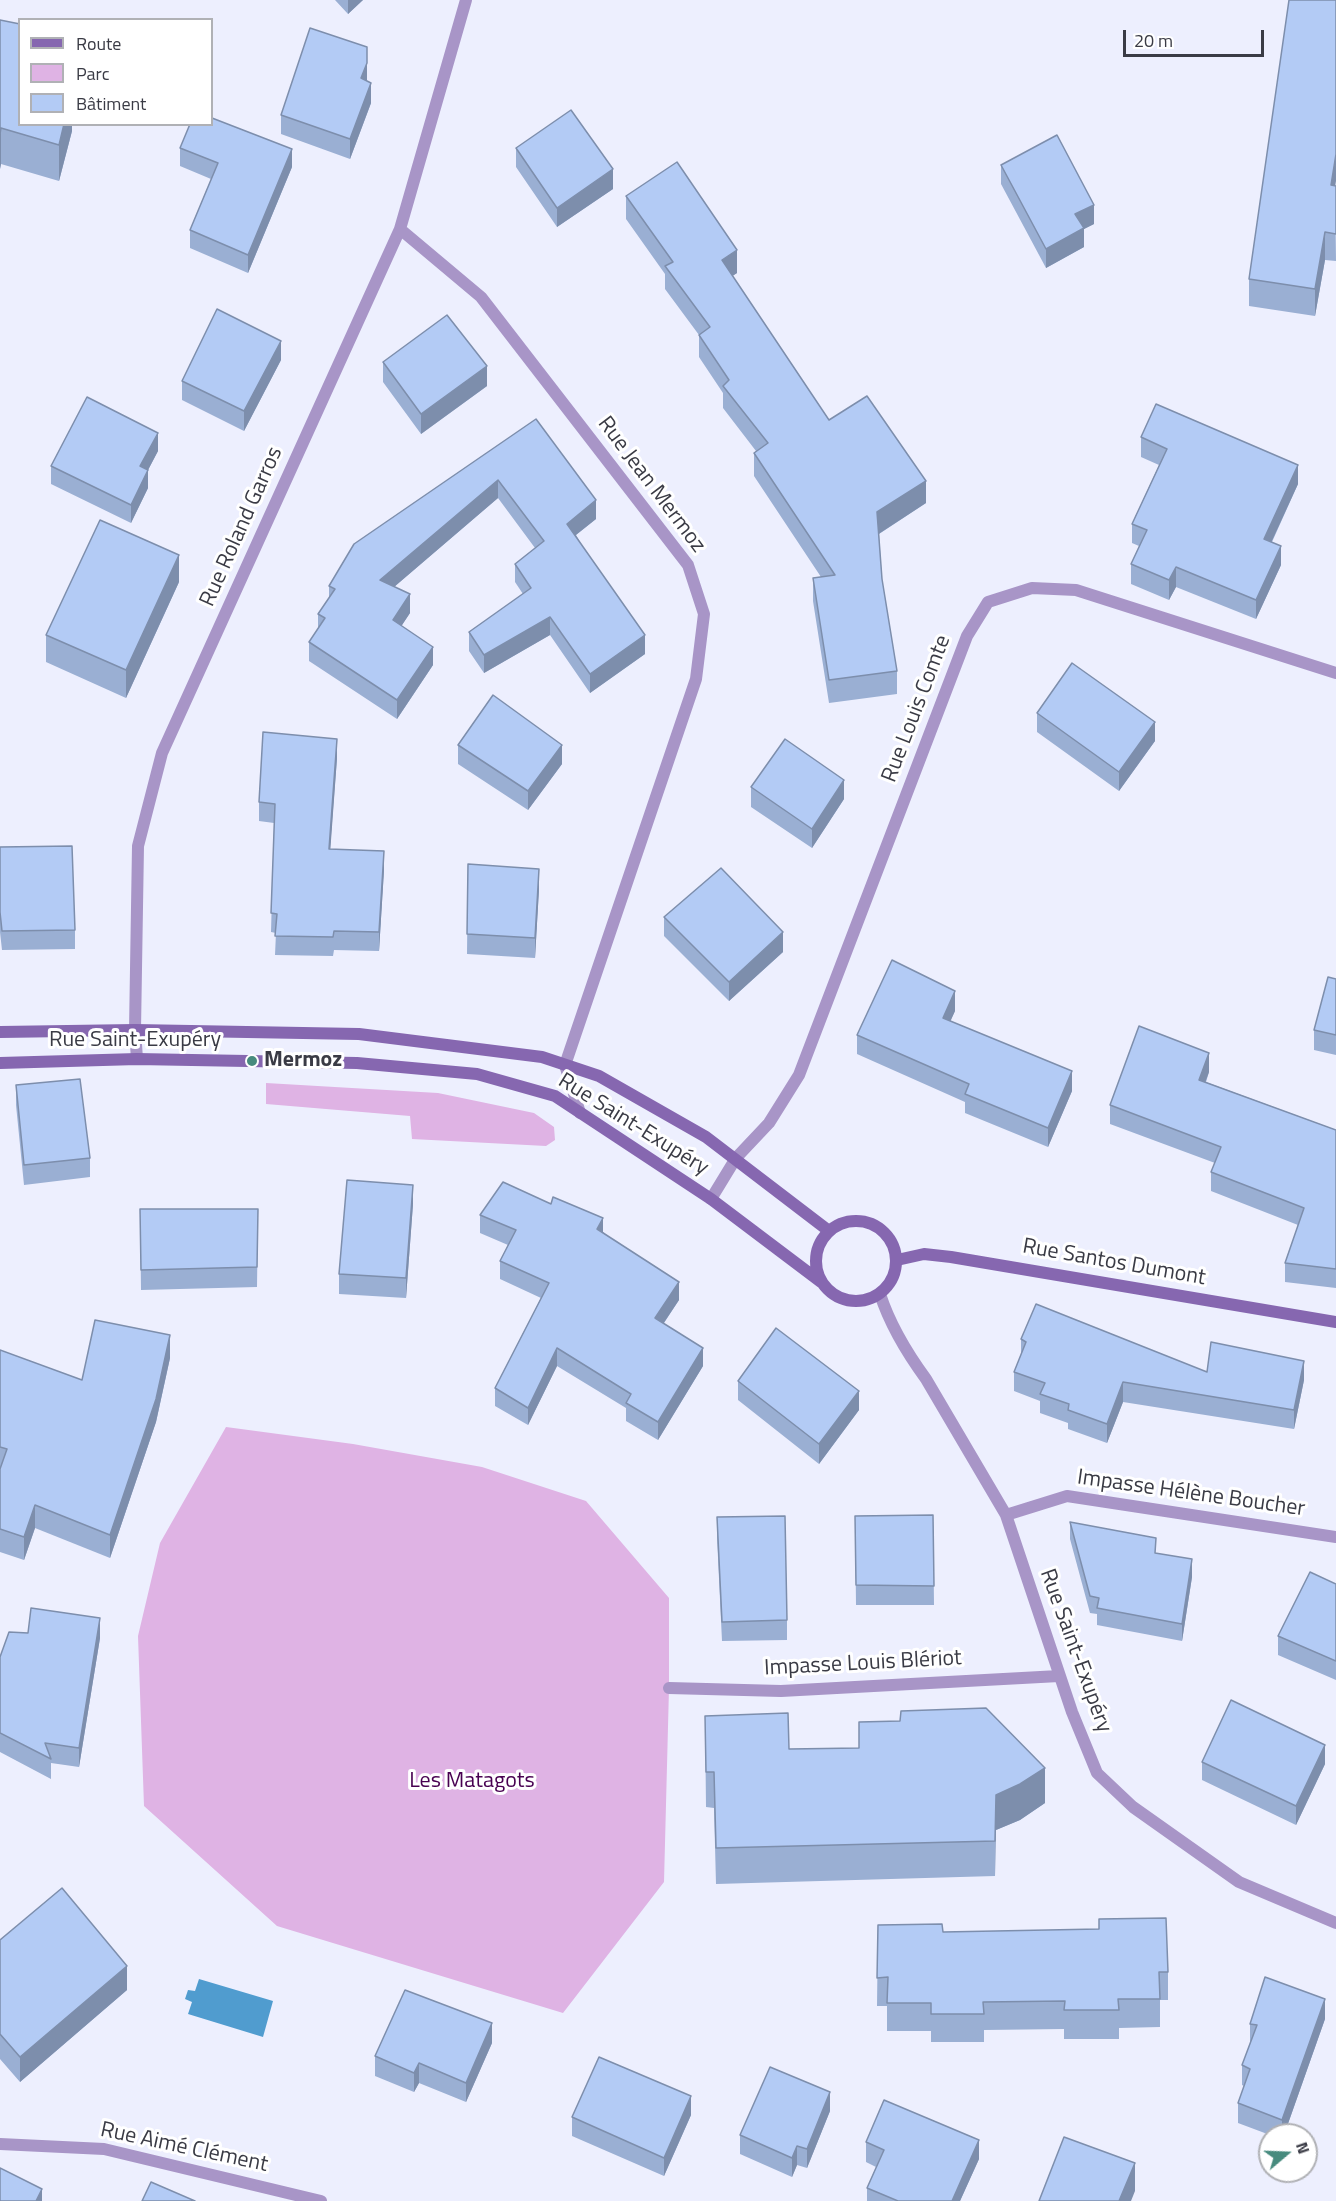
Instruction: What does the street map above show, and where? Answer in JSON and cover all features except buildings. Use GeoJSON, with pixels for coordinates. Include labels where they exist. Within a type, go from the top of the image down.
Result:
{"type":"FeatureCollection","features":[{"type":"Feature","properties":{"kind":"main road","name":"Rue Saint-Exupéry"},"geometry":{"type":"LineString","coordinates":[[0,1032],[135,1030],[359,1034],[542,1057],[599,1076],[706,1137],[829,1231]]}},
{"type":"Feature","properties":{"kind":"main road","name":"Rue Saint-Exupéry"},"geometry":{"type":"LineString","coordinates":[[0,1063],[137,1059],[357,1063],[477,1074],[555,1096],[711,1199],[821,1282]]}},
{"type":"Feature","properties":{"kind":"main road"},"geometry":{"type":"LineString","coordinates":[[856,1220],[872,1224],[885,1232],[893,1245],[897,1260],[895,1273],[889,1285],[880,1294],[868,1300],[854,1302],[842,1299],[830,1292],[821,1282],[816,1264],[818,1246],[829,1231],[842,1223],[856,1220]]}},
{"type":"Feature","properties":{"kind":"main road","name":"Rue Santos Dumont"},"geometry":{"type":"LineString","coordinates":[[897,1260],[924,1254],[951,1257],[1332,1321]]}},
{"type":"Feature","properties":{"kind":"street","name":"Rue Roland Garros"},"geometry":{"type":"LineString","coordinates":[[137,1059],[135,1030],[138,846],[162,753],[400,229],[466,0]]}},
{"type":"Feature","properties":{"kind":"street","name":"Rue Jean Mermoz"},"geometry":{"type":"LineString","coordinates":[[400,229],[482,297],[688,566],[704,614],[696,679],[565,1065]]}},
{"type":"Feature","properties":{"kind":"street","name":"Rue Louis Comte"},"geometry":{"type":"LineString","coordinates":[[736,1158],[769,1123],[799,1075],[967,636],[988,602],[1032,588],[1076,590],[1336,673]]}},
{"type":"Feature","properties":{"kind":"street"},"geometry":{"type":"LineString","coordinates":[[565,1065],[580,1113]]}},
{"type":"Feature","properties":{"kind":"street"},"geometry":{"type":"LineString","coordinates":[[711,1199],[736,1158]]}},
{"type":"Feature","properties":{"kind":"street","name":"Rue Saint-Exupéry"},"geometry":{"type":"LineString","coordinates":[[880,1294],[886,1312],[911,1360],[926,1379],[1005,1515],[1059,1676],[1098,1773],[1133,1807],[1239,1882],[1336,1923]]}},
{"type":"Feature","properties":{"kind":"street","name":"Impasse Hélène Boucher"},"geometry":{"type":"LineString","coordinates":[[1005,1515],[1067,1496],[1336,1536]]}},
{"type":"Feature","properties":{"kind":"street","name":"Impasse Louis Blériot"},"geometry":{"type":"LineString","coordinates":[[669,1688],[781,1691],[1059,1676]]}},
{"type":"Feature","properties":{"kind":"street","name":"Rue Aimé Clément"},"geometry":{"type":"LineString","coordinates":[[0,2144],[104,2149],[321,2201]]}},
{"type":"Feature","properties":{"kind":"green space"},"geometry":{"type":"Polygon","coordinates":[[[266,1083],[438,1093],[534,1113],[554,1127],[555,1140],[546,1146],[412,1139],[410,1116],[266,1104],[266,1083]]]}},
{"type":"Feature","properties":{"kind":"green space","name":"Les Matagots"},"geometry":{"type":"Polygon","coordinates":[[[226,1427],[353,1444],[482,1467],[586,1501],[669,1598],[664,1882],[563,2013],[277,1926],[144,1806],[138,1636],[160,1543],[226,1427]]]}},
{"type":"Feature","properties":{"kind":"water"},"geometry":{"type":"Polygon","coordinates":[[[199,1979],[273,2001],[263,2037],[188,2014],[192,2002],[185,1999],[188,1990],[195,1991],[199,1979]]]}},
{"type":"Feature","properties":{"kind":"place","name":"Mermoz"},"geometry":{"type":"Point","coordinates":[252,1061]}}]}
